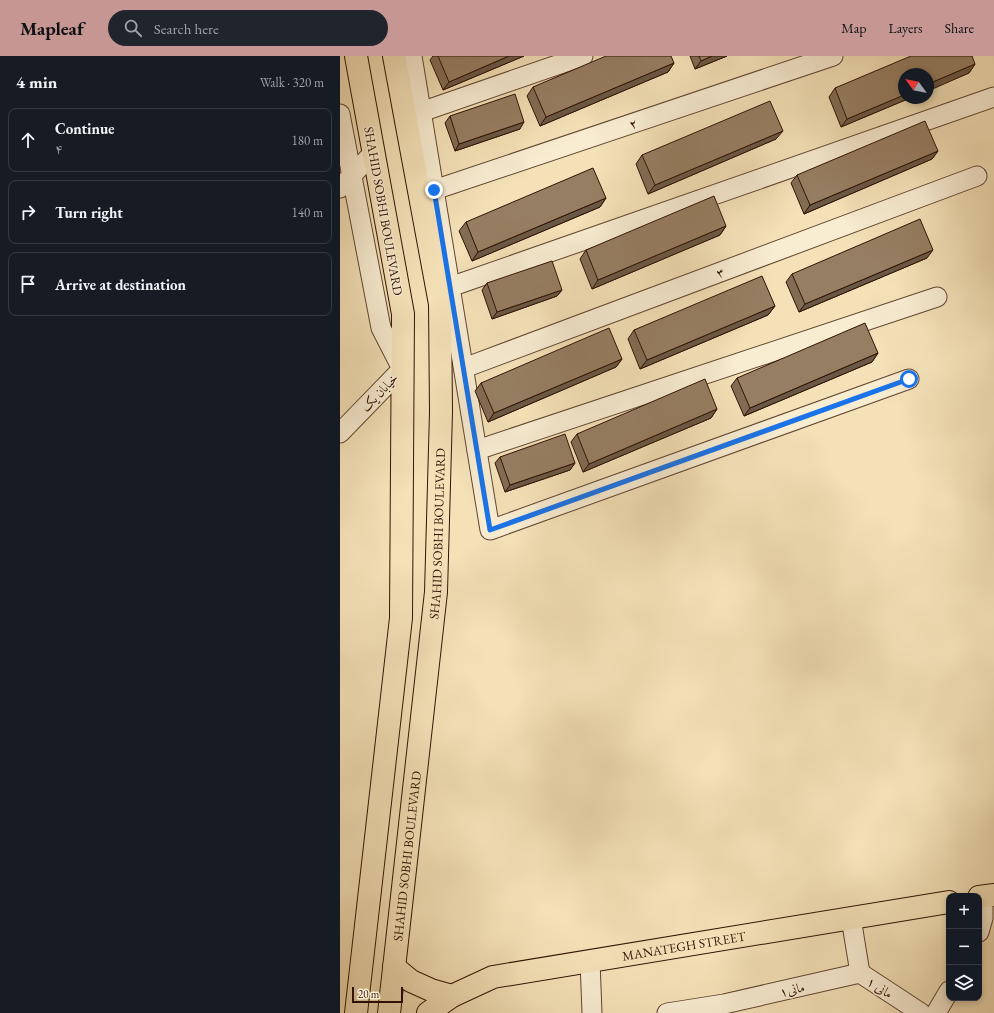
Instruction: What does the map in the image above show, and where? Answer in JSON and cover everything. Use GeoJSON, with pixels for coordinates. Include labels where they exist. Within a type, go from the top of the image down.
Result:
{"type":"FeatureCollection","features":[{"type":"Feature","properties":{"kind":"main road","name":"SHAHID SOBHI BOULEVARD"},"geometry":{"type":"LineString","coordinates":[[356,56],[403,314],[401,618],[356,1013]]}},
{"type":"Feature","properties":{"kind":"main road","name":"SHAHID SOBHI BOULEVARD"},"geometry":{"type":"LineString","coordinates":[[388,1013],[436,592],[441,412],[440,304],[394,56]]}},
{"type":"Feature","properties":{"kind":"main road","name":"MANATEGH STREET"},"geometry":{"type":"LineString","coordinates":[[428,1013],[452,996],[492,977],[946,902]]}},
{"type":"Feature","properties":{"kind":"main road"},"geometry":{"type":"LineString","coordinates":[[394,967],[411,981],[431,990],[452,996]]}},
{"type":"Feature","properties":{"kind":"street"},"geometry":{"type":"LineString","coordinates":[[412,56],[490,530],[909,379]]}},
{"type":"Feature","properties":{"kind":"street"},"geometry":{"type":"LineString","coordinates":[[421,112],[583,56]]}},
{"type":"Feature","properties":{"kind":"street","name":"۲"},"geometry":{"type":"LineString","coordinates":[[434,190],[833,56]]}},
{"type":"Feature","properties":{"kind":"street"},"geometry":{"type":"LineString","coordinates":[[450,287],[994,97]]}},
{"type":"Feature","properties":{"kind":"street"},"geometry":{"type":"LineString","coordinates":[[340,114],[346,182],[381,328],[402,369]]}},
{"type":"Feature","properties":{"kind":"street"},"geometry":{"type":"LineString","coordinates":[[346,182],[374,152]]}},
{"type":"Feature","properties":{"kind":"street","name":"۳"},"geometry":{"type":"LineString","coordinates":[[464,368],[977,176]]}},
{"type":"Feature","properties":{"kind":"street"},"geometry":{"type":"LineString","coordinates":[[477,450],[938,297]]}},
{"type":"Feature","properties":{"kind":"street","name":"خیابان یک"},"geometry":{"type":"LineString","coordinates":[[340,433],[402,369]]}},
{"type":"Feature","properties":{"kind":"street"},"geometry":{"type":"LineString","coordinates":[[980,929],[983,918],[985,896]]}},
{"type":"Feature","properties":{"kind":"street"},"geometry":{"type":"LineString","coordinates":[[851,918],[860,974]]}},
{"type":"Feature","properties":{"kind":"street"},"geometry":{"type":"LineString","coordinates":[[590,962],[592,1013]]}},
{"type":"Feature","properties":{"kind":"street","name":"مانی۱"},"geometry":{"type":"LineString","coordinates":[[667,1013],[724,1008],[860,974]]}},
{"type":"Feature","properties":{"kind":"street","name":"مانی ۱"},"geometry":{"type":"LineString","coordinates":[[860,974],[921,1013]]}},
{"type":"Feature","properties":{"kind":"street"},"geometry":{"type":"LineString","coordinates":[[936,1013],[946,996]]}},
{"type":"Feature","properties":{"kind":"building"},"geometry":{"type":"Polygon","coordinates":[[[438,56],[509,56],[449,82],[438,56]]]}},
{"type":"Feature","properties":{"kind":"building"},"geometry":{"type":"Polygon","coordinates":[[[606,56],[671,56],[674,63],[546,117],[533,87],[606,56]]]}},
{"type":"Feature","properties":{"kind":"building"},"geometry":{"type":"Polygon","coordinates":[[[699,56],[712,56],[701,61],[699,56]]]}},
{"type":"Feature","properties":{"kind":"building"},"geometry":{"type":"Polygon","coordinates":[[[911,56],[972,56],[975,64],[934,81],[934,68],[898,68],[898,98],[847,119],[835,88],[911,56]]]}},
{"type":"Feature","properties":{"kind":"building"},"geometry":{"type":"Polygon","coordinates":[[[515,94],[524,122],[459,144],[450,116],[515,94]]]}},
{"type":"Feature","properties":{"kind":"building"},"geometry":{"type":"Polygon","coordinates":[[[770,101],[783,131],[655,185],[642,155],[770,101]]]}},
{"type":"Feature","properties":{"kind":"building"},"geometry":{"type":"Polygon","coordinates":[[[925,121],[938,151],[810,205],[797,175],[925,121]]]}},
{"type":"Feature","properties":{"kind":"building"},"geometry":{"type":"Polygon","coordinates":[[[593,168],[606,198],[478,252],[466,222],[593,168]]]}},
{"type":"Feature","properties":{"kind":"building"},"geometry":{"type":"Polygon","coordinates":[[[714,196],[726,226],[598,280],[586,250],[714,196]]]}},
{"type":"Feature","properties":{"kind":"building"},"geometry":{"type":"Polygon","coordinates":[[[920,219],[933,250],[805,304],[792,274],[920,219]]]}},
{"type":"Feature","properties":{"kind":"building"},"geometry":{"type":"Polygon","coordinates":[[[552,261],[562,290],[497,312],[487,283],[552,261]]]}},
{"type":"Feature","properties":{"kind":"building"},"geometry":{"type":"Polygon","coordinates":[[[762,276],[775,306],[647,360],[634,330],[762,276]]]}},
{"type":"Feature","properties":{"kind":"building"},"geometry":{"type":"Polygon","coordinates":[[[865,323],[878,353],[750,408],[737,378],[865,323]]]}},
{"type":"Feature","properties":{"kind":"building"},"geometry":{"type":"Polygon","coordinates":[[[609,328],[622,359],[494,413],[481,383],[609,328]]]}},
{"type":"Feature","properties":{"kind":"building"},"geometry":{"type":"Polygon","coordinates":[[[705,379],[717,409],[589,464],[577,434],[705,379]]]}},
{"type":"Feature","properties":{"kind":"building"},"geometry":{"type":"Polygon","coordinates":[[[565,434],[575,463],[510,485],[500,457],[565,434]]]}},
{"type":"Feature","properties":{"kind":"route"},"geometry":{"type":"LineString","coordinates":[[434,190],[490,530],[909,379]]}}]}
